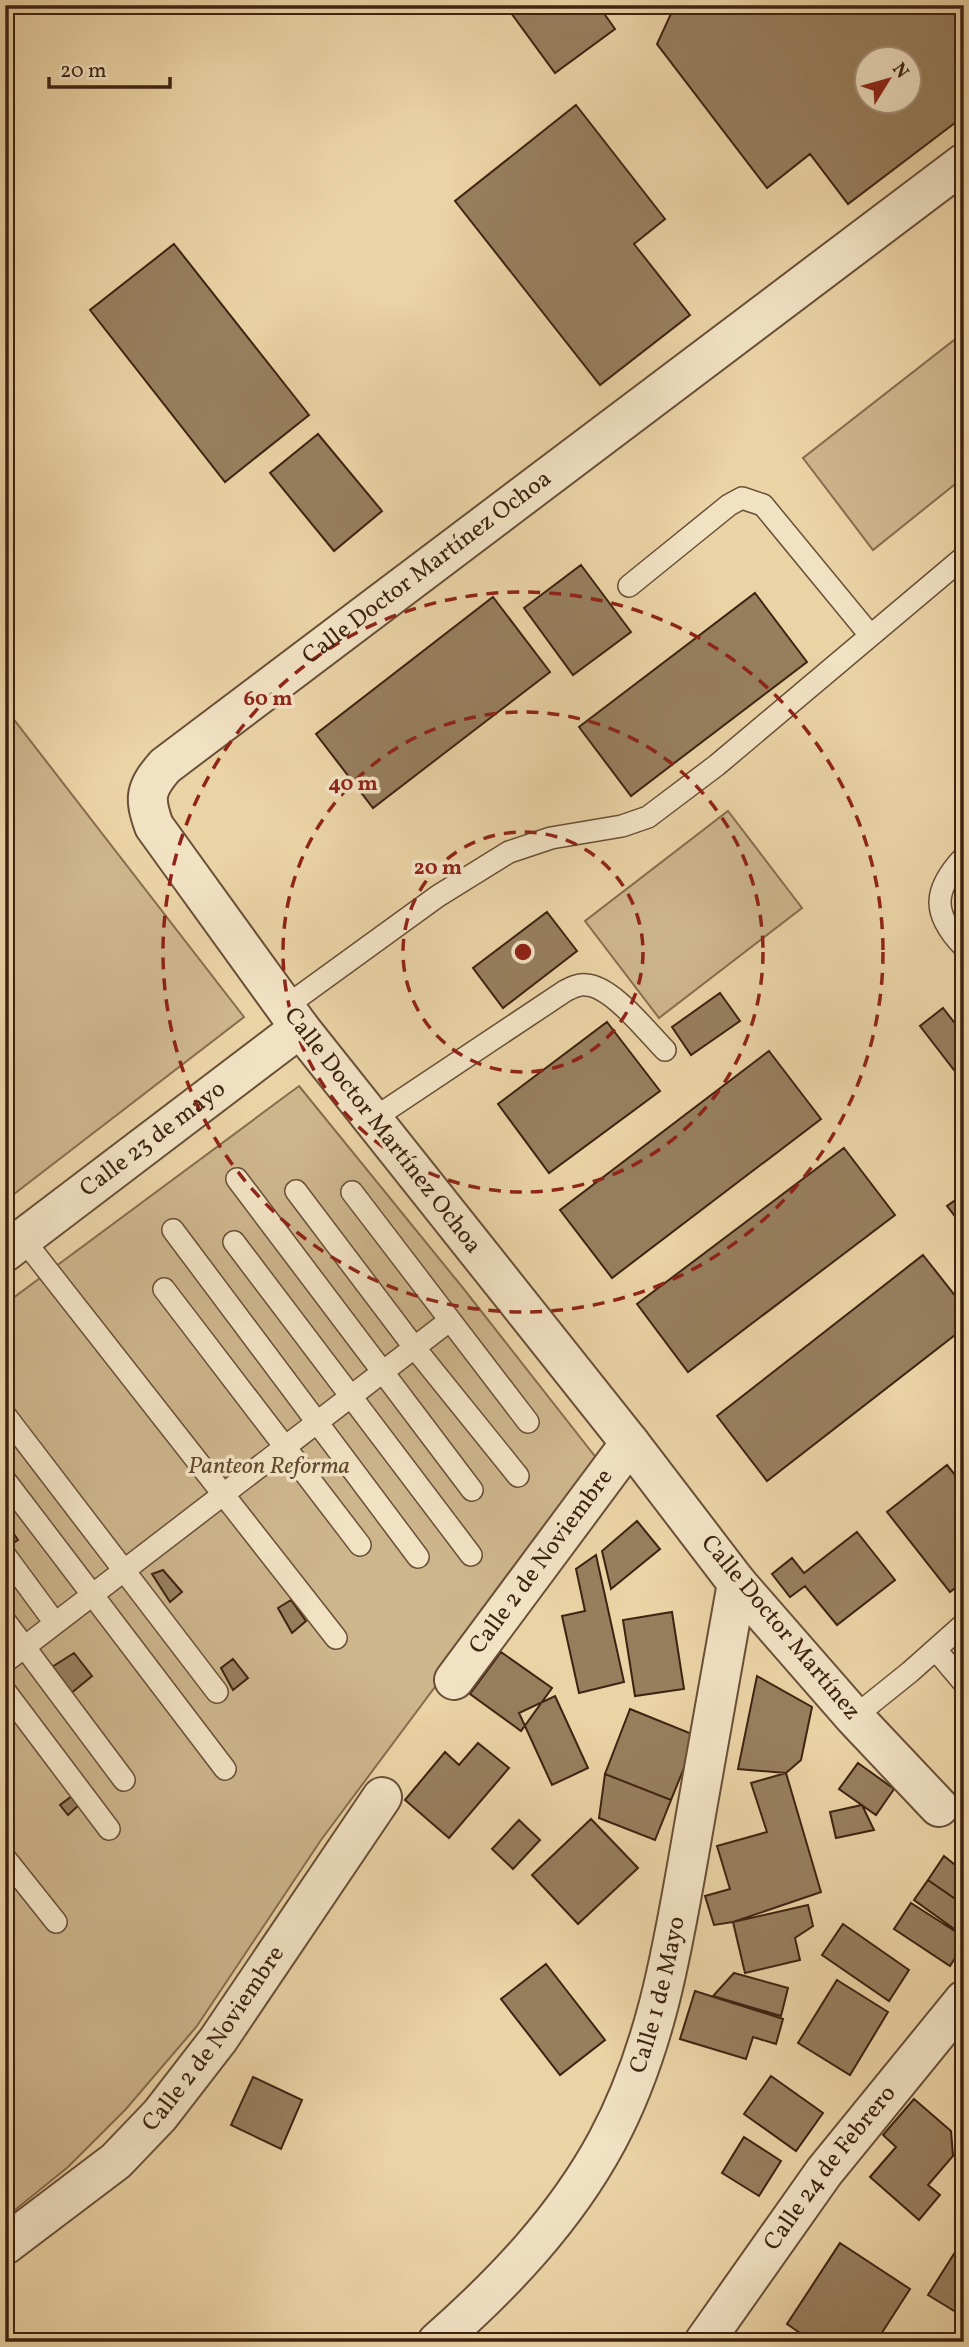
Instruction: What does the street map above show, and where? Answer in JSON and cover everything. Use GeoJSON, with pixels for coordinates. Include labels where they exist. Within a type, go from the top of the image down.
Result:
{"type":"FeatureCollection","features":[{"type":"Feature","properties":{"kind":"street","name":"Calle Doctor Martínez Ochoa"},"geometry":{"type":"LineString","coordinates":[[630,1443],[292,1017],[154,826],[146,804],[151,782],[165,766],[964,163]]}},
{"type":"Feature","properties":{"kind":"street","name":"Calle 23 de mayo"},"geometry":{"type":"LineString","coordinates":[[11,1235],[292,1017]]}},
{"type":"Feature","properties":{"kind":"street","name":"Calle Doctor Martínez"},"geometry":{"type":"LineString","coordinates":[[630,1443],[737,1583],[854,1717],[939,1807]]}},
{"type":"Feature","properties":{"kind":"street","name":"Calle 2 de Noviembre"},"geometry":{"type":"LineString","coordinates":[[454,1680],[630,1443]]}},
{"type":"Feature","properties":{"kind":"street","name":"Calle 1 de Mayo"},"geometry":{"type":"LineString","coordinates":[[437,2342],[476,2308],[543,2236],[579,2188],[607,2141],[643,2062],[660,2006],[674,1938],[737,1583]]}},
{"type":"Feature","properties":{"kind":"street","name":"Calle 2 de Noviembre"},"geometry":{"type":"LineString","coordinates":[[5,2245],[116,2161],[160,2115],[218,2040],[382,1797]]}},
{"type":"Feature","properties":{"kind":"street","name":"Calle 24 de Febrero"},"geometry":{"type":"LineString","coordinates":[[704,2342],[824,2172],[964,2000]]}},
{"type":"Feature","properties":{"kind":"lane"},"geometry":{"type":"LineString","coordinates":[[629,586],[729,505],[742,498],[763,505],[870,635]]}},
{"type":"Feature","properties":{"kind":"lane"},"geometry":{"type":"LineString","coordinates":[[292,1017],[438,896],[509,852],[551,838],[622,826],[648,817],[716,765],[964,557]]}},
{"type":"Feature","properties":{"kind":"lane"},"geometry":{"type":"LineString","coordinates":[[964,857],[948,874],[940,898],[947,926],[964,947]]}},
{"type":"Feature","properties":{"kind":"lane"},"geometry":{"type":"LineString","coordinates":[[373,1119],[565,991],[580,985],[592,986],[610,995],[665,1050]]}},
{"type":"Feature","properties":{"kind":"lane"},"geometry":{"type":"LineString","coordinates":[[237,1179],[384,1370],[472,1490]]}},
{"type":"Feature","properties":{"kind":"lane"},"geometry":{"type":"LineString","coordinates":[[296,1191],[414,1347],[518,1476]]}},
{"type":"Feature","properties":{"kind":"lane"},"geometry":{"type":"LineString","coordinates":[[352,1192],[528,1422]]}},
{"type":"Feature","properties":{"kind":"lane"},"geometry":{"type":"LineString","coordinates":[[173,1230],[318,1420],[418,1557]]}},
{"type":"Feature","properties":{"kind":"lane"},"geometry":{"type":"LineString","coordinates":[[11,1235],[336,1637]]}},
{"type":"Feature","properties":{"kind":"lane"},"geometry":{"type":"LineString","coordinates":[[234,1242],[471,1555]]}},
{"type":"Feature","properties":{"kind":"lane"},"geometry":{"type":"LineString","coordinates":[[164,1289],[360,1545]]}},
{"type":"Feature","properties":{"kind":"lane"},"geometry":{"type":"LineString","coordinates":[[5,1662],[449,1321]]}},
{"type":"Feature","properties":{"kind":"lane"},"geometry":{"type":"LineString","coordinates":[[5,1415],[217,1692]]}},
{"type":"Feature","properties":{"kind":"lane"},"geometry":{"type":"LineString","coordinates":[[5,1480],[225,1769]]}},
{"type":"Feature","properties":{"kind":"lane"},"geometry":{"type":"LineString","coordinates":[[5,1555],[55,1623]]}},
{"type":"Feature","properties":{"kind":"lane"},"geometry":{"type":"LineString","coordinates":[[5,1621],[124,1780]]}},
{"type":"Feature","properties":{"kind":"lane"},"geometry":{"type":"LineString","coordinates":[[854,1717],[964,1624]]}},
{"type":"Feature","properties":{"kind":"lane"},"geometry":{"type":"LineString","coordinates":[[936,1650],[964,1683]]}},
{"type":"Feature","properties":{"kind":"lane"},"geometry":{"type":"LineString","coordinates":[[5,1691],[109,1829]]}},
{"type":"Feature","properties":{"kind":"lane"},"geometry":{"type":"LineString","coordinates":[[5,1858],[57,1922]]}},
{"type":"Feature","properties":{"kind":"green space"},"geometry":{"type":"Polygon","coordinates":[[[958,337],[964,344],[964,477],[873,550],[803,458],[958,337]]]}},
{"type":"Feature","properties":{"kind":"green space"},"geometry":{"type":"Polygon","coordinates":[[[5,708],[244,1017],[5,1201],[5,708]]]}},
{"type":"Feature","properties":{"kind":"green space"},"geometry":{"type":"Polygon","coordinates":[[[728,811],[802,908],[659,1018],[585,921],[728,811]]]}},
{"type":"Feature","properties":{"kind":"green space","name":"Panteon Reforma"},"geometry":{"type":"Polygon","coordinates":[[[299,1086],[601,1464],[321,1840],[197,2026],[126,2109],[68,2167],[5,2218],[5,1304],[299,1086]]]}},
{"type":"Feature","properties":{"kind":"building"},"geometry":{"type":"Polygon","coordinates":[[[521,5],[598,5],[615,29],[555,73],[511,13],[521,5]]]}},
{"type":"Feature","properties":{"kind":"building"},"geometry":{"type":"Polygon","coordinates":[[[675,5],[912,5],[915,9],[920,5],[954,5],[964,18],[964,116],[848,204],[810,154],[767,188],[657,44],[675,5]]]}},
{"type":"Feature","properties":{"kind":"building"},"geometry":{"type":"Polygon","coordinates":[[[576,105],[665,219],[634,244],[690,315],[600,385],[455,201],[576,105]]]}},
{"type":"Feature","properties":{"kind":"building"},"geometry":{"type":"Polygon","coordinates":[[[174,244],[309,415],[225,482],[90,310],[174,244]]]}},
{"type":"Feature","properties":{"kind":"building"},"geometry":{"type":"Polygon","coordinates":[[[318,434],[382,511],[334,551],[270,473],[318,434]]]}},
{"type":"Feature","properties":{"kind":"building"},"geometry":{"type":"Polygon","coordinates":[[[581,565],[631,632],[573,675],[524,608],[581,565]]]}},
{"type":"Feature","properties":{"kind":"building"},"geometry":{"type":"Polygon","coordinates":[[[755,593],[807,662],[631,796],[579,727],[755,593]]]}},
{"type":"Feature","properties":{"kind":"building"},"geometry":{"type":"Polygon","coordinates":[[[493,597],[550,672],[373,808],[316,734],[493,597]]]}},
{"type":"Feature","properties":{"kind":"building"},"geometry":{"type":"Polygon","coordinates":[[[547,912],[577,951],[503,1008],[473,968],[547,912]]]}},
{"type":"Feature","properties":{"kind":"building"},"geometry":{"type":"Polygon","coordinates":[[[720,993],[740,1021],[691,1055],[672,1027],[720,993]]]}},
{"type":"Feature","properties":{"kind":"building"},"geometry":{"type":"Polygon","coordinates":[[[943,1008],[964,1035],[964,1083],[920,1026],[943,1008]]]}},
{"type":"Feature","properties":{"kind":"building"},"geometry":{"type":"Polygon","coordinates":[[[607,1022],[660,1091],[549,1173],[498,1104],[607,1022]]]}},
{"type":"Feature","properties":{"kind":"building"},"geometry":{"type":"Polygon","coordinates":[[[769,1051],[821,1119],[612,1278],[560,1210],[769,1051]]]}},
{"type":"Feature","properties":{"kind":"building"},"geometry":{"type":"Polygon","coordinates":[[[844,1148],[895,1215],[688,1372],[637,1304],[844,1148]]]}},
{"type":"Feature","properties":{"kind":"building"},"geometry":{"type":"Polygon","coordinates":[[[964,1194],[964,1228],[947,1206],[964,1194]]]}},
{"type":"Feature","properties":{"kind":"building"},"geometry":{"type":"Polygon","coordinates":[[[923,1255],[964,1307],[964,1328],[767,1481],[717,1416],[923,1255]]]}},
{"type":"Feature","properties":{"kind":"building"},"geometry":{"type":"Polygon","coordinates":[[[947,1465],[964,1486],[964,1581],[950,1592],[887,1512],[947,1465]]]}},
{"type":"Feature","properties":{"kind":"building"},"geometry":{"type":"Polygon","coordinates":[[[5,1521],[18,1540],[6,1548],[5,1547],[5,1521]]]}},
{"type":"Feature","properties":{"kind":"building"},"geometry":{"type":"Polygon","coordinates":[[[637,1521],[660,1549],[611,1589],[602,1551],[637,1521]]]}},
{"type":"Feature","properties":{"kind":"building"},"geometry":{"type":"Polygon","coordinates":[[[857,1532],[895,1580],[837,1625],[805,1586],[790,1597],[772,1574],[792,1558],[804,1573],[857,1532]]]}},
{"type":"Feature","properties":{"kind":"building"},"geometry":{"type":"Polygon","coordinates":[[[596,1555],[624,1682],[579,1693],[562,1616],[585,1611],[576,1569],[596,1555]]]}},
{"type":"Feature","properties":{"kind":"building"},"geometry":{"type":"Polygon","coordinates":[[[163,1570],[182,1592],[170,1602],[152,1574],[163,1570]]]}},
{"type":"Feature","properties":{"kind":"building"},"geometry":{"type":"Polygon","coordinates":[[[291,1600],[306,1621],[292,1633],[278,1608],[291,1600]]]}},
{"type":"Feature","properties":{"kind":"building"},"geometry":{"type":"Polygon","coordinates":[[[672,1612],[684,1689],[635,1696],[623,1620],[672,1612]]]}},
{"type":"Feature","properties":{"kind":"building"},"geometry":{"type":"Polygon","coordinates":[[[501,1652],[552,1688],[521,1731],[470,1694],[501,1652]]]}},
{"type":"Feature","properties":{"kind":"building"},"geometry":{"type":"Polygon","coordinates":[[[74,1653],[92,1676],[64,1699],[44,1672],[74,1653]]]}},
{"type":"Feature","properties":{"kind":"building"},"geometry":{"type":"Polygon","coordinates":[[[233,1659],[248,1678],[233,1690],[221,1668],[233,1659]]]}},
{"type":"Feature","properties":{"kind":"building"},"geometry":{"type":"Polygon","coordinates":[[[757,1676],[812,1707],[801,1760],[786,1773],[738,1769],[757,1676]]]}},
{"type":"Feature","properties":{"kind":"building"},"geometry":{"type":"Polygon","coordinates":[[[555,1696],[588,1768],[552,1785],[519,1713],[555,1696]]]}},
{"type":"Feature","properties":{"kind":"building"},"geometry":{"type":"Polygon","coordinates":[[[630,1709],[697,1736],[671,1800],[605,1774],[630,1709]]]}},
{"type":"Feature","properties":{"kind":"building"},"geometry":{"type":"Polygon","coordinates":[[[478,1743],[509,1768],[449,1838],[405,1800],[445,1752],[459,1765],[478,1743]]]}},
{"type":"Feature","properties":{"kind":"building"},"geometry":{"type":"Polygon","coordinates":[[[858,1763],[894,1789],[876,1815],[839,1789],[858,1763]]]}},
{"type":"Feature","properties":{"kind":"building"},"geometry":{"type":"Polygon","coordinates":[[[786,1773],[821,1892],[733,1922],[714,1925],[705,1896],[730,1889],[717,1846],[767,1832],[751,1783],[786,1773]]]}},
{"type":"Feature","properties":{"kind":"building"},"geometry":{"type":"Polygon","coordinates":[[[605,1774],[671,1800],[655,1840],[599,1818],[605,1774]]]}},
{"type":"Feature","properties":{"kind":"building"},"geometry":{"type":"Polygon","coordinates":[[[72,1796],[79,1805],[68,1815],[60,1805],[72,1796]]]}},
{"type":"Feature","properties":{"kind":"building"},"geometry":{"type":"Polygon","coordinates":[[[862,1805],[874,1830],[836,1838],[830,1812],[862,1805]]]}},
{"type":"Feature","properties":{"kind":"building"},"geometry":{"type":"Polygon","coordinates":[[[591,1819],[638,1868],[578,1924],[532,1875],[591,1819]]]}},
{"type":"Feature","properties":{"kind":"building"},"geometry":{"type":"Polygon","coordinates":[[[519,1820],[540,1840],[513,1869],[492,1849],[519,1820]]]}},
{"type":"Feature","properties":{"kind":"building"},"geometry":{"type":"Polygon","coordinates":[[[944,1856],[964,1872],[964,1905],[928,1880],[944,1856]]]}},
{"type":"Feature","properties":{"kind":"building"},"geometry":{"type":"Polygon","coordinates":[[[928,1880],[964,1905],[964,1936],[914,1900],[928,1880]]]}},
{"type":"Feature","properties":{"kind":"building"},"geometry":{"type":"Polygon","coordinates":[[[911,1903],[964,1937],[964,1944],[950,1966],[894,1929],[911,1903]]]}},
{"type":"Feature","properties":{"kind":"building"},"geometry":{"type":"Polygon","coordinates":[[[808,1905],[813,1926],[795,1938],[800,1960],[745,1973],[733,1922],[808,1905]]]}},
{"type":"Feature","properties":{"kind":"building"},"geometry":{"type":"Polygon","coordinates":[[[843,1924],[909,1970],[889,2001],[822,1955],[843,1924]]]}},
{"type":"Feature","properties":{"kind":"building"},"geometry":{"type":"Polygon","coordinates":[[[546,1964],[605,2040],[560,2075],[501,1999],[546,1964]]]}},
{"type":"Feature","properties":{"kind":"building"},"geometry":{"type":"Polygon","coordinates":[[[734,1973],[788,1988],[781,2016],[713,1996],[734,1973]]]}},
{"type":"Feature","properties":{"kind":"building"},"geometry":{"type":"Polygon","coordinates":[[[837,1980],[888,2012],[850,2075],[798,2043],[837,1980]]]}},
{"type":"Feature","properties":{"kind":"building"},"geometry":{"type":"Polygon","coordinates":[[[695,1991],[783,2019],[776,2044],[753,2037],[746,2059],[680,2039],[695,1991]]]}},
{"type":"Feature","properties":{"kind":"building"},"geometry":{"type":"Polygon","coordinates":[[[771,2076],[823,2113],[796,2151],[744,2114],[771,2076]]]}},
{"type":"Feature","properties":{"kind":"building"},"geometry":{"type":"Polygon","coordinates":[[[253,2077],[302,2100],[281,2149],[231,2125],[253,2077]]]}},
{"type":"Feature","properties":{"kind":"building"},"geometry":{"type":"Polygon","coordinates":[[[914,2099],[951,2131],[953,2156],[928,2185],[940,2195],[919,2220],[870,2177],[896,2147],[883,2135],[914,2099]]]}},
{"type":"Feature","properties":{"kind":"building"},"geometry":{"type":"Polygon","coordinates":[[[744,2137],[781,2161],[759,2196],[722,2173],[744,2137]]]}},
{"type":"Feature","properties":{"kind":"building"},"geometry":{"type":"Polygon","coordinates":[[[964,2238],[964,2317],[928,2295],[964,2238]]]}},
{"type":"Feature","properties":{"kind":"building"},"geometry":{"type":"Polygon","coordinates":[[[840,2243],[910,2289],[876,2342],[813,2342],[787,2324],[840,2243]]]}}]}
